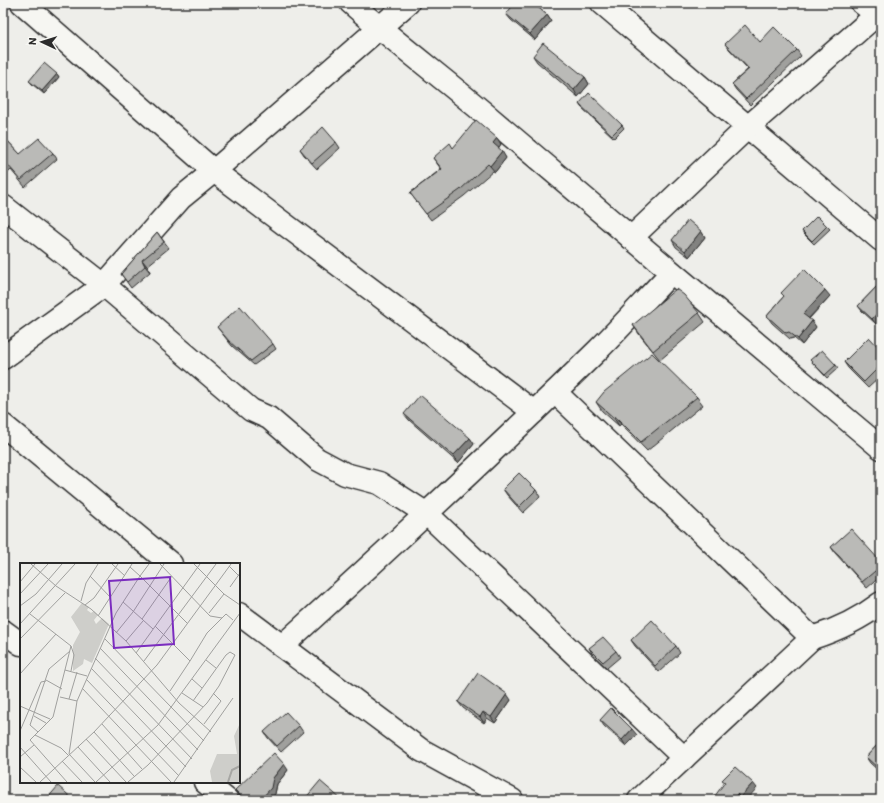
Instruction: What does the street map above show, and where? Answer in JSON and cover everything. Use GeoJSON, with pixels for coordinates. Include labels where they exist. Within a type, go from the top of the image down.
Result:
{"type":"FeatureCollection","features":[{"type":"Feature","properties":{"kind":"street"},"geometry":{"type":"LineString","coordinates":[[22,3],[214,171],[534,412]]}},
{"type":"Feature","properties":{"kind":"street"},"geometry":{"type":"LineString","coordinates":[[351,3],[379,29],[467,99],[671,273],[881,448]]}},
{"type":"Feature","properties":{"kind":"street"},"geometry":{"type":"LineString","coordinates":[[3,358],[104,285],[181,198],[408,3]]}},
{"type":"Feature","properties":{"kind":"street"},"geometry":{"type":"LineString","coordinates":[[602,3],[881,240]]}},
{"type":"Feature","properties":{"kind":"street"},"geometry":{"type":"LineString","coordinates":[[631,238],[748,127],[875,12]]}},
{"type":"Feature","properties":{"kind":"street"},"geometry":{"type":"LineString","coordinates":[[3,206],[104,285],[251,410],[269,418],[317,459],[345,474],[379,483],[427,514],[684,758]]}},
{"type":"Feature","properties":{"kind":"street"},"geometry":{"type":"LineString","coordinates":[[282,646],[427,514],[555,392],[599,349],[671,273]]}},
{"type":"Feature","properties":{"kind":"street"},"geometry":{"type":"LineString","coordinates":[[555,392],[812,638]]}},
{"type":"Feature","properties":{"kind":"street"},"geometry":{"type":"LineString","coordinates":[[3,425],[170,563]]}},
{"type":"Feature","properties":{"kind":"street"},"geometry":{"type":"LineString","coordinates":[[639,800],[812,638],[845,626],[866,615],[881,603]]}},
{"type":"Feature","properties":{"kind":"street"},"geometry":{"type":"LineString","coordinates":[[240,615],[421,750],[512,800]]}},
{"type":"Feature","properties":{"kind":"street"},"geometry":{"type":"LineString","coordinates":[[3,632],[20,643]]}},
{"type":"Feature","properties":{"kind":"building"},"geometry":{"type":"Polygon","coordinates":[[[515,3],[533,3],[547,15],[530,34],[506,14],[515,3]]]}},
{"type":"Feature","properties":{"kind":"building"},"geometry":{"type":"Polygon","coordinates":[[[745,25],[760,42],[774,27],[797,50],[746,99],[732,84],[749,69],[725,44],[745,25]]]}},
{"type":"Feature","properties":{"kind":"building"},"geometry":{"type":"Polygon","coordinates":[[[543,43],[585,77],[574,90],[533,56],[543,43]]]}},
{"type":"Feature","properties":{"kind":"building"},"geometry":{"type":"Polygon","coordinates":[[[44,63],[57,74],[42,91],[29,81],[44,63]]]}},
{"type":"Feature","properties":{"kind":"building"},"geometry":{"type":"Polygon","coordinates":[[[589,93],[622,125],[612,135],[579,104],[589,93]]]}},
{"type":"Feature","properties":{"kind":"building"},"geometry":{"type":"Polygon","coordinates":[[[476,120],[497,138],[493,143],[502,151],[490,166],[488,164],[460,190],[426,214],[410,193],[442,169],[433,158],[450,143],[453,148],[476,120]]]}},
{"type":"Feature","properties":{"kind":"building"},"geometry":{"type":"Polygon","coordinates":[[[323,127],[336,142],[312,163],[300,149],[323,127]]]}},
{"type":"Feature","properties":{"kind":"building"},"geometry":{"type":"Polygon","coordinates":[[[3,136],[20,154],[39,138],[53,153],[21,180],[7,164],[3,167],[3,136]]]}},
{"type":"Feature","properties":{"kind":"building"},"geometry":{"type":"Polygon","coordinates":[[[817,216],[827,226],[812,241],[802,231],[817,216]]]}},
{"type":"Feature","properties":{"kind":"building"},"geometry":{"type":"Polygon","coordinates":[[[688,220],[701,231],[685,251],[672,240],[688,220]]]}},
{"type":"Feature","properties":{"kind":"building"},"geometry":{"type":"Polygon","coordinates":[[[157,232],[164,242],[142,260],[145,266],[127,282],[121,274],[157,232]]]}},
{"type":"Feature","properties":{"kind":"building"},"geometry":{"type":"Polygon","coordinates":[[[804,269],[825,290],[803,314],[812,321],[798,339],[789,332],[786,333],[767,316],[784,296],[781,293],[804,269]]]}},
{"type":"Feature","properties":{"kind":"building"},"geometry":{"type":"Polygon","coordinates":[[[881,282],[881,309],[872,319],[858,306],[881,282]]]}},
{"type":"Feature","properties":{"kind":"building"},"geometry":{"type":"Polygon","coordinates":[[[676,289],[684,295],[699,313],[653,351],[633,325],[676,289]]]}},
{"type":"Feature","properties":{"kind":"building"},"geometry":{"type":"Polygon","coordinates":[[[240,306],[273,344],[251,361],[229,341],[217,327],[240,306]]]}},
{"type":"Feature","properties":{"kind":"building"},"geometry":{"type":"Polygon","coordinates":[[[869,337],[881,350],[881,365],[864,382],[844,362],[869,337]]]}},
{"type":"Feature","properties":{"kind":"building"},"geometry":{"type":"Polygon","coordinates":[[[822,350],[836,365],[825,375],[810,360],[822,350]]]}},
{"type":"Feature","properties":{"kind":"building"},"geometry":{"type":"Polygon","coordinates":[[[652,353],[697,397],[641,442],[615,416],[614,418],[596,402],[604,392],[652,353]]]}},
{"type":"Feature","properties":{"kind":"building"},"geometry":{"type":"Polygon","coordinates":[[[420,395],[470,438],[453,456],[404,414],[420,395]]]}},
{"type":"Feature","properties":{"kind":"building"},"geometry":{"type":"Polygon","coordinates":[[[519,473],[536,490],[519,507],[503,489],[519,473]]]}},
{"type":"Feature","properties":{"kind":"building"},"geometry":{"type":"Polygon","coordinates":[[[851,529],[881,562],[881,566],[862,582],[831,547],[851,529]]]}},
{"type":"Feature","properties":{"kind":"building"},"geometry":{"type":"Polygon","coordinates":[[[652,620],[676,646],[655,666],[631,640],[652,620]]]}},
{"type":"Feature","properties":{"kind":"building"},"geometry":{"type":"Polygon","coordinates":[[[603,637],[616,651],[603,662],[589,648],[603,637]]]}},
{"type":"Feature","properties":{"kind":"building"},"geometry":{"type":"Polygon","coordinates":[[[478,673],[507,694],[491,717],[483,712],[480,717],[458,702],[478,673]]]}},
{"type":"Feature","properties":{"kind":"building"},"geometry":{"type":"Polygon","coordinates":[[[611,708],[632,729],[622,740],[600,720],[611,708]]]}},
{"type":"Feature","properties":{"kind":"building"},"geometry":{"type":"Polygon","coordinates":[[[286,712],[299,726],[277,746],[264,732],[286,712]]]}},
{"type":"Feature","properties":{"kind":"building"},"geometry":{"type":"Polygon","coordinates":[[[881,741],[881,771],[866,757],[881,741]]]}},
{"type":"Feature","properties":{"kind":"building"},"geometry":{"type":"Polygon","coordinates":[[[274,753],[284,764],[273,778],[271,788],[260,800],[245,800],[235,790],[274,753]]]}},
{"type":"Feature","properties":{"kind":"building"},"geometry":{"type":"Polygon","coordinates":[[[735,767],[753,783],[740,797],[737,794],[732,800],[712,800],[725,782],[722,780],[735,767]]]}},
{"type":"Feature","properties":{"kind":"building"},"geometry":{"type":"Polygon","coordinates":[[[320,781],[342,800],[304,800],[320,781]]]}},
{"type":"Feature","properties":{"kind":"building"},"geometry":{"type":"Polygon","coordinates":[[[58,786],[74,800],[46,800],[58,786]]]}}]}
